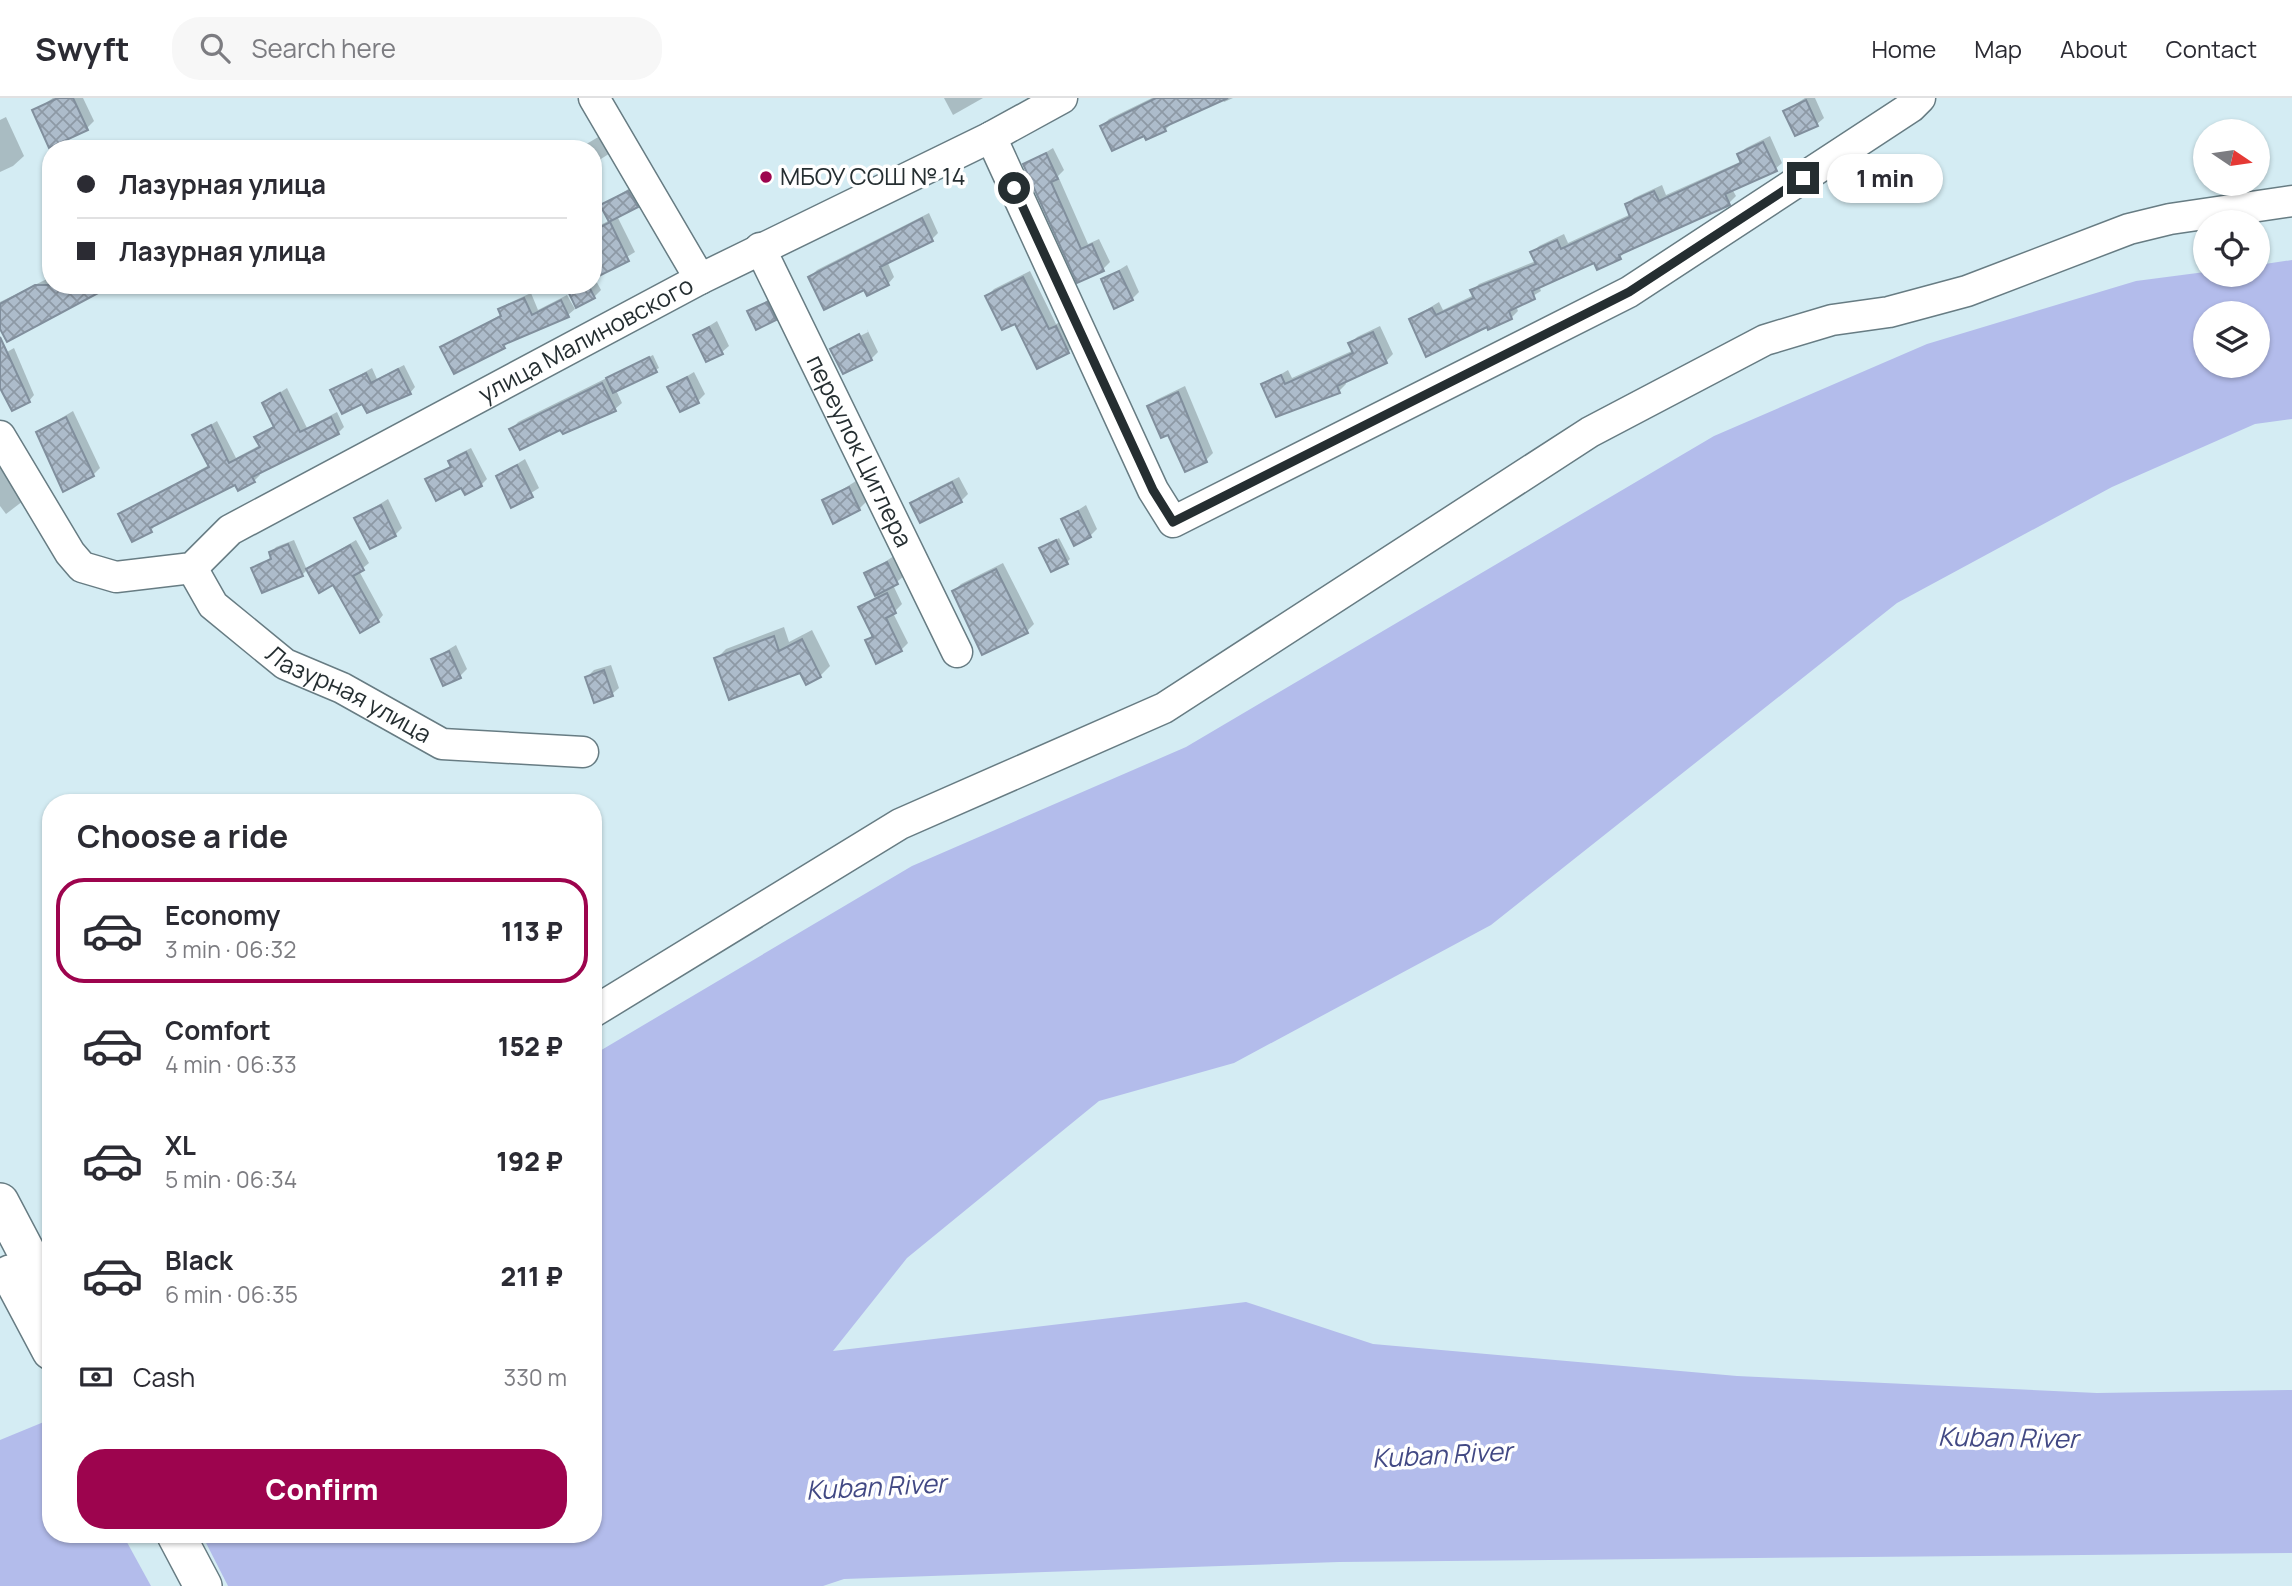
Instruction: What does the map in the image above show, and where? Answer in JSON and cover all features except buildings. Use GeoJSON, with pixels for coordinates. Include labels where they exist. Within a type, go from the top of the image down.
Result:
{"type":"FeatureCollection","features":[{"type":"Feature","properties":{"kind":"main road"},"geometry":{"type":"LineString","coordinates":[[4,1210],[42,1282]]}},
{"type":"Feature","properties":{"kind":"main road"},"geometry":{"type":"LineString","coordinates":[[0,1254],[42,1334]]}},
{"type":"Feature","properties":{"kind":"main road"},"geometry":{"type":"LineString","coordinates":[[152,1543],[174,1586]]}},
{"type":"Feature","properties":{"kind":"main road"},"geometry":{"type":"LineString","coordinates":[[180,1543],[203,1586]]}},
{"type":"Feature","properties":{"kind":"street"},"geometry":{"type":"LineString","coordinates":[[594,98],[700,279]]}},
{"type":"Feature","properties":{"kind":"street"},"geometry":{"type":"LineString","coordinates":[[991,137],[1153,490],[1173,522],[1629,292],[1911,107],[1920,98]]}},
{"type":"Feature","properties":{"kind":"street","name":"улица Малиновского"},"geometry":{"type":"LineString","coordinates":[[192,568],[230,530],[760,248],[991,137],[1047,101]]}},
{"type":"Feature","properties":{"kind":"street"},"geometry":{"type":"LineString","coordinates":[[602,1007],[900,824],[1164,708],[1590,432],[1765,340],[1832,320],[1889,312],[1967,291],[2129,229],[2170,219],[2292,201]]}},
{"type":"Feature","properties":{"kind":"street","name":"переулок Циглера"},"geometry":{"type":"LineString","coordinates":[[760,248],[957,652]]}},
{"type":"Feature","properties":{"kind":"street"},"geometry":{"type":"LineString","coordinates":[[0,436],[82,567],[116,577],[192,568]]}},
{"type":"Feature","properties":{"kind":"street","name":"Лазурная улица"},"geometry":{"type":"LineString","coordinates":[[192,568],[214,605],[285,664],[342,688],[442,744],[583,752]]}},
{"type":"Feature","properties":{"kind":"water","name":"Kuban River"},"geometry":{"type":"Polygon","coordinates":[[[2292,260],[2292,419],[2255,424],[2112,487],[1897,603],[1491,925],[1234,1063],[1099,1101],[907,1258],[833,1351],[1246,1302],[1373,1344],[1737,1376],[2097,1393],[2292,1390],[2292,1553],[1339,1562],[844,1579],[823,1586],[0,1586],[0,1440],[42,1423],[42,1543],[602,1543],[602,1050],[912,866],[1186,747],[1714,436],[1927,344],[2136,281],[2193,274],[2193,287],[2270,287],[2270,263],[2292,260]]]}},
{"type":"Feature","properties":{"kind":"pier"},"geometry":{"type":"Polygon","coordinates":[[[127,1543],[206,1543],[228,1586],[151,1586],[127,1543]]]}},
{"type":"Feature","properties":{"kind":"place","name":"МБОУ СОШ № 14"},"geometry":{"type":"Point","coordinates":[766,177]}},
{"type":"Feature","properties":{"kind":"route"},"geometry":{"type":"LineString","coordinates":[[1014,188],[1153,490],[1173,522],[1629,292],[1803,178]]}}]}
